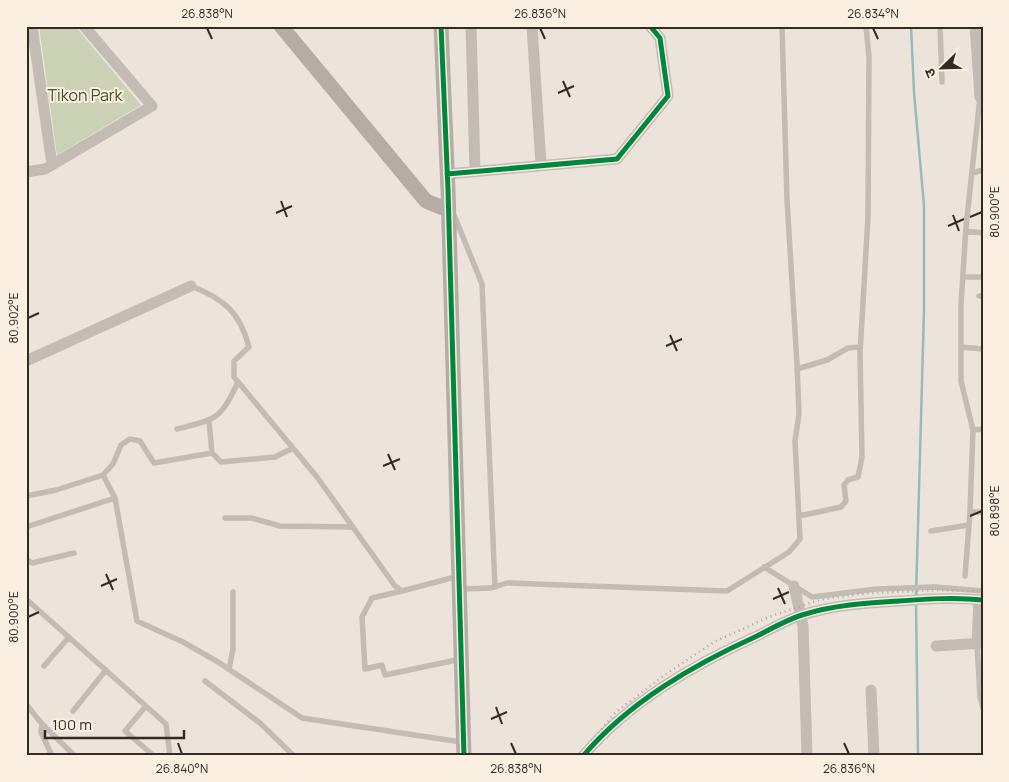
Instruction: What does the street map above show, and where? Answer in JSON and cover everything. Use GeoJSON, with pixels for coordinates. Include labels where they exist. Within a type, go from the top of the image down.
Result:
{"type":"FeatureCollection","features":[{"type":"Feature","properties":{"kind":"street"},"geometry":{"type":"LineString","coordinates":[[32,26],[52,165]]}},
{"type":"Feature","properties":{"kind":"street"},"geometry":{"type":"LineString","coordinates":[[26,172],[45,169],[152,106],[84,26]]}},
{"type":"Feature","properties":{"kind":"street"},"geometry":{"type":"LineString","coordinates":[[281,26],[426,201],[448,210]]}},
{"type":"Feature","properties":{"kind":"street"},"geometry":{"type":"LineString","coordinates":[[441,26],[464,749]]}},
{"type":"Feature","properties":{"kind":"street"},"geometry":{"type":"LineString","coordinates":[[471,26],[475,171]]}},
{"type":"Feature","properties":{"kind":"street"},"geometry":{"type":"LineString","coordinates":[[532,26],[540,165]]}},
{"type":"Feature","properties":{"kind":"street"},"geometry":{"type":"LineString","coordinates":[[447,174],[617,158],[668,96],[660,38],[650,26]]}},
{"type":"Feature","properties":{"kind":"street"},"geometry":{"type":"LineString","coordinates":[[975,26],[981,97]]}},
{"type":"Feature","properties":{"kind":"street"},"geometry":{"type":"LineString","coordinates":[[26,361],[192,286]]}},
{"type":"Feature","properties":{"kind":"street"},"geometry":{"type":"LineString","coordinates":[[794,586],[803,626],[807,756]]}},
{"type":"Feature","properties":{"kind":"street"},"geometry":{"type":"LineString","coordinates":[[583,756],[600,735],[625,714],[687,671],[715,655],[801,615],[835,607],[865,603],[982,597],[980,643],[936,646]]}},
{"type":"Feature","properties":{"kind":"street"},"geometry":{"type":"LineString","coordinates":[[871,690],[874,756]]}},
{"type":"Feature","properties":{"kind":"lane"},"geometry":{"type":"LineString","coordinates":[[461,659],[385,675],[382,665],[365,669],[362,617],[372,598],[402,590],[459,582],[495,587],[506,583],[728,591],[789,552],[800,539],[795,441],[799,414],[798,369],[787,200],[782,26]]}},
{"type":"Feature","properties":{"kind":"lane"},"geometry":{"type":"LineString","coordinates":[[799,516],[841,507],[846,500],[844,485],[848,480],[858,477],[862,457],[860,346],[868,217],[869,57],[866,26]]}},
{"type":"Feature","properties":{"kind":"lane"},"geometry":{"type":"LineString","coordinates":[[940,26],[942,82]]}},
{"type":"Feature","properties":{"kind":"lane"},"geometry":{"type":"LineString","coordinates":[[965,576],[973,430],[961,381],[963,276],[966,231],[981,97]]}},
{"type":"Feature","properties":{"kind":"lane"},"geometry":{"type":"LineString","coordinates":[[972,173],[983,170]]}},
{"type":"Feature","properties":{"kind":"lane"},"geometry":{"type":"LineString","coordinates":[[448,210],[453,212],[482,284],[495,587]]}},
{"type":"Feature","properties":{"kind":"lane"},"geometry":{"type":"LineString","coordinates":[[966,231],[983,233]]}},
{"type":"Feature","properties":{"kind":"lane"},"geometry":{"type":"LineString","coordinates":[[963,276],[983,277]]}},
{"type":"Feature","properties":{"kind":"lane"},"geometry":{"type":"LineString","coordinates":[[192,286],[212,294],[230,308],[245,333],[249,347],[234,361],[234,377],[317,477],[395,586],[402,590]]}},
{"type":"Feature","properties":{"kind":"lane"},"geometry":{"type":"LineString","coordinates":[[798,369],[827,360],[848,348],[860,346]]}},
{"type":"Feature","properties":{"kind":"lane"},"geometry":{"type":"LineString","coordinates":[[961,347],[983,349]]}},
{"type":"Feature","properties":{"kind":"lane"},"geometry":{"type":"LineString","coordinates":[[177,428],[209,421],[220,414],[238,382]]}},
{"type":"Feature","properties":{"kind":"lane"},"geometry":{"type":"LineString","coordinates":[[209,421],[212,453],[221,462],[274,457],[293,448]]}},
{"type":"Feature","properties":{"kind":"lane"},"geometry":{"type":"LineString","coordinates":[[973,430],[983,429]]}},
{"type":"Feature","properties":{"kind":"lane"},"geometry":{"type":"LineString","coordinates":[[26,496],[56,490],[103,475],[113,464],[121,445],[130,438],[140,441],[154,463],[212,453]]}},
{"type":"Feature","properties":{"kind":"lane"},"geometry":{"type":"LineString","coordinates":[[103,475],[115,498],[137,621],[183,642],[229,669],[302,718],[464,749]]}},
{"type":"Feature","properties":{"kind":"lane"},"geometry":{"type":"LineString","coordinates":[[26,528],[115,498]]}},
{"type":"Feature","properties":{"kind":"lane"},"geometry":{"type":"LineString","coordinates":[[970,512],[983,512]]}},
{"type":"Feature","properties":{"kind":"lane"},"geometry":{"type":"LineString","coordinates":[[226,518],[252,518],[280,526],[353,527]]}},
{"type":"Feature","properties":{"kind":"lane"},"geometry":{"type":"LineString","coordinates":[[931,531],[969,525]]}},
{"type":"Feature","properties":{"kind":"lane"},"geometry":{"type":"LineString","coordinates":[[26,559],[32,563],[74,553]]}},
{"type":"Feature","properties":{"kind":"lane"},"geometry":{"type":"LineString","coordinates":[[764,567],[812,597],[847,592],[935,587],[982,597]]}},
{"type":"Feature","properties":{"kind":"lane"},"geometry":{"type":"LineString","coordinates":[[229,669],[233,649],[233,592]]}},
{"type":"Feature","properties":{"kind":"lane"},"geometry":{"type":"LineString","coordinates":[[26,599],[166,724],[170,756]]}},
{"type":"Feature","properties":{"kind":"lane"},"geometry":{"type":"LineString","coordinates":[[44,666],[68,637]]}},
{"type":"Feature","properties":{"kind":"lane"},"geometry":{"type":"LineString","coordinates":[[980,643],[980,697],[983,708]]}},
{"type":"Feature","properties":{"kind":"lane"},"geometry":{"type":"LineString","coordinates":[[73,711],[106,670]]}},
{"type":"Feature","properties":{"kind":"lane"},"geometry":{"type":"LineString","coordinates":[[205,681],[260,724],[294,756]]}},
{"type":"Feature","properties":{"kind":"lane"},"geometry":{"type":"LineString","coordinates":[[26,704],[42,724],[75,756]]}},
{"type":"Feature","properties":{"kind":"lane"},"geometry":{"type":"LineString","coordinates":[[146,706],[125,731],[154,756]]}},
{"type":"Feature","properties":{"kind":"lane"},"geometry":{"type":"LineString","coordinates":[[42,724],[41,732],[52,756]]}},
{"type":"Feature","properties":{"kind":"green space","name":"Tikon Park"},"geometry":{"type":"Polygon","coordinates":[[[39,26],[75,26],[141,105],[57,155],[39,26]]]}},
{"type":"Feature","properties":{"kind":"waterway"},"geometry":{"type":"LineString","coordinates":[[911,26],[914,92],[924,206],[924,310],[916,597]]}},
{"type":"Feature","properties":{"kind":"waterway"},"geometry":{"type":"LineString","coordinates":[[916,602],[918,756]]}},
{"type":"Feature","properties":{"kind":"railway"},"geometry":{"type":"LineString","coordinates":[[579,756],[616,712],[666,674],[714,642],[769,617],[819,600],[860,594],[937,590],[983,591]]}},
{"type":"Feature","properties":{"kind":"cycle path"},"geometry":{"type":"LineString","coordinates":[[441,26],[448,190],[464,756]]}},
{"type":"Feature","properties":{"kind":"cycle path"},"geometry":{"type":"LineString","coordinates":[[447,174],[617,159],[668,96],[660,38],[650,26]]}},
{"type":"Feature","properties":{"kind":"cycle path"},"geometry":{"type":"LineString","coordinates":[[583,756],[621,719],[663,687],[709,659],[796,617],[826,609],[862,604],[941,599],[983,600]]}}]}
